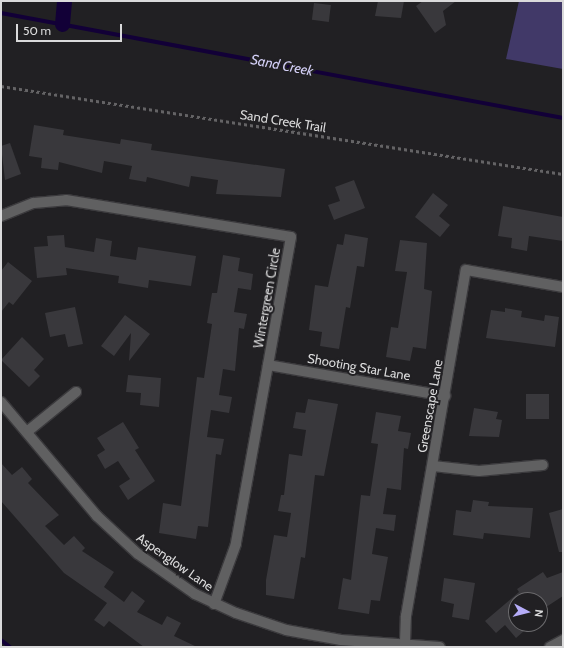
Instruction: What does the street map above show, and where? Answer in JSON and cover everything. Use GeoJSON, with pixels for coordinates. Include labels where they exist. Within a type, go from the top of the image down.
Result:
{"type":"FeatureCollection","features":[{"type":"Feature","properties":{"kind":"street","name":"Wintergreen Circle"},"geometry":{"type":"LineString","coordinates":[[1,216],[34,203],[66,200],[291,237],[236,544],[214,604]]}},
{"type":"Feature","properties":{"kind":"street","name":"Greenscape Lane"},"geometry":{"type":"LineString","coordinates":[[406,642],[406,616],[466,270],[563,287]]}},
{"type":"Feature","properties":{"kind":"street","name":"Shooting Star Lane"},"geometry":{"type":"LineString","coordinates":[[268,365],[445,396]]}},
{"type":"Feature","properties":{"kind":"street"},"geometry":{"type":"LineString","coordinates":[[28,431],[76,392]]}},
{"type":"Feature","properties":{"kind":"street","name":"Aspenglow Lane"},"geometry":{"type":"LineString","coordinates":[[1,402],[28,431],[118,536],[169,576],[214,604],[262,623],[311,635],[341,640],[406,642],[440,647]]}},
{"type":"Feature","properties":{"kind":"street"},"geometry":{"type":"LineString","coordinates":[[433,466],[479,471],[543,465]]}},
{"type":"Feature","properties":{"kind":"street"},"geometry":{"type":"LineString","coordinates":[[550,647],[563,640]]}},
{"type":"Feature","properties":{"kind":"path","name":"Sand Creek Trail"},"geometry":{"type":"LineString","coordinates":[[1,86],[563,174]]}},
{"type":"Feature","properties":{"kind":"shaded area"},"geometry":{"type":"Polygon","coordinates":[[[519,1],[563,1],[563,69],[506,59],[519,1]]]}},
{"type":"Feature","properties":{"kind":"building"},"geometry":{"type":"Polygon","coordinates":[[[378,1],[404,1],[401,18],[375,16],[378,1]]]}},
{"type":"Feature","properties":{"kind":"building"},"geometry":{"type":"Polygon","coordinates":[[[423,1],[456,1],[443,11],[446,25],[435,33],[416,6],[423,1]]]}},
{"type":"Feature","properties":{"kind":"building"},"geometry":{"type":"Polygon","coordinates":[[[314,3],[331,5],[329,22],[312,20],[314,3]]]}},
{"type":"Feature","properties":{"kind":"building"},"geometry":{"type":"Polygon","coordinates":[[[34,125],[64,130],[63,135],[120,144],[121,139],[152,144],[151,150],[285,169],[281,197],[216,194],[218,180],[191,176],[189,187],[147,177],[146,182],[129,179],[132,166],[104,161],[102,173],[59,162],[58,170],[41,168],[42,158],[29,156],[34,125]]]}},
{"type":"Feature","properties":{"kind":"building"},"geometry":{"type":"Polygon","coordinates":[[[10,143],[21,174],[5,180],[1,146],[10,143]]]}},
{"type":"Feature","properties":{"kind":"building"},"geometry":{"type":"Polygon","coordinates":[[[354,180],[365,208],[334,220],[328,205],[340,201],[335,187],[354,180]]]}},
{"type":"Feature","properties":{"kind":"building"},"geometry":{"type":"Polygon","coordinates":[[[433,193],[448,205],[439,216],[450,225],[440,237],[415,217],[433,193]]]}},
{"type":"Feature","properties":{"kind":"building"},"geometry":{"type":"Polygon","coordinates":[[[503,206],[563,217],[563,241],[529,236],[527,251],[511,248],[512,238],[498,236],[503,206]]]}},
{"type":"Feature","properties":{"kind":"building"},"geometry":{"type":"Polygon","coordinates":[[[345,234],[368,238],[364,267],[357,266],[350,308],[346,307],[339,349],[320,346],[322,332],[309,330],[315,285],[328,287],[337,244],[343,245],[345,234]]]}},
{"type":"Feature","properties":{"kind":"building"},"geometry":{"type":"Polygon","coordinates":[[[64,235],[65,247],[94,252],[96,238],[112,241],[110,256],[136,260],[138,247],[196,256],[191,286],[149,280],[148,288],[118,283],[119,276],[66,268],[67,275],[37,278],[34,247],[48,246],[47,236],[64,235]]]}},
{"type":"Feature","properties":{"kind":"building"},"geometry":{"type":"Polygon","coordinates":[[[400,240],[427,243],[424,289],[432,291],[426,349],[413,347],[410,361],[386,357],[391,327],[398,328],[407,272],[395,271],[400,240]]]}},
{"type":"Feature","properties":{"kind":"building"},"geometry":{"type":"Polygon","coordinates":[[[223,255],[240,258],[238,271],[253,274],[251,290],[238,288],[234,312],[247,314],[244,329],[239,328],[235,371],[223,369],[219,395],[232,397],[229,413],[211,410],[207,437],[224,439],[221,455],[216,454],[208,527],[198,526],[196,539],[159,533],[163,503],[181,506],[197,377],[204,378],[212,324],[207,323],[212,293],[217,293],[223,255]]]}},
{"type":"Feature","properties":{"kind":"building"},"geometry":{"type":"Polygon","coordinates":[[[8,262],[32,281],[13,305],[9,302],[1,312],[1,271],[8,262]]]}},
{"type":"Feature","properties":{"kind":"building"},"geometry":{"type":"Polygon","coordinates":[[[75,307],[83,344],[68,347],[65,334],[50,337],[45,313],[75,307]]]}},
{"type":"Feature","properties":{"kind":"building"},"geometry":{"type":"Polygon","coordinates":[[[505,308],[522,311],[521,317],[544,321],[545,315],[559,317],[555,347],[486,338],[491,310],[505,312],[505,308]]]}},
{"type":"Feature","properties":{"kind":"building"},"geometry":{"type":"Polygon","coordinates":[[[125,315],[150,334],[129,361],[131,333],[114,356],[101,346],[125,315]]]}},
{"type":"Feature","properties":{"kind":"building"},"geometry":{"type":"Polygon","coordinates":[[[22,337],[44,359],[34,370],[40,376],[29,387],[1,360],[22,337]]]}},
{"type":"Feature","properties":{"kind":"building"},"geometry":{"type":"Polygon","coordinates":[[[128,375],[161,378],[159,407],[140,405],[141,393],[126,392],[128,375]]]}},
{"type":"Feature","properties":{"kind":"building"},"geometry":{"type":"Polygon","coordinates":[[[526,394],[549,394],[549,419],[526,419],[526,394]]]}},
{"type":"Feature","properties":{"kind":"building"},"geometry":{"type":"Polygon","coordinates":[[[308,399],[338,404],[324,476],[315,475],[305,558],[301,557],[294,599],[266,595],[266,580],[274,535],[287,537],[291,513],[278,511],[281,495],[284,495],[289,454],[302,456],[306,430],[293,428],[296,412],[305,413],[308,399]]]}},
{"type":"Feature","properties":{"kind":"building"},"geometry":{"type":"Polygon","coordinates":[[[474,408],[498,412],[496,419],[502,420],[499,437],[469,436],[474,408]]]}},
{"type":"Feature","properties":{"kind":"building"},"geometry":{"type":"Polygon","coordinates":[[[376,412],[401,416],[398,431],[411,433],[408,449],[404,448],[401,490],[387,488],[383,514],[396,515],[394,531],[376,528],[372,554],[388,557],[380,601],[371,600],[369,614],[338,609],[343,578],[351,580],[361,495],[370,496],[378,444],[371,443],[376,412]]]}},
{"type":"Feature","properties":{"kind":"building"},"geometry":{"type":"Polygon","coordinates":[[[123,422],[139,448],[135,450],[155,481],[128,500],[119,486],[130,479],[118,461],[105,469],[97,455],[105,450],[97,438],[123,422]]]}},
{"type":"Feature","properties":{"kind":"building"},"geometry":{"type":"Polygon","coordinates":[[[1,463],[12,475],[22,467],[32,479],[28,483],[59,515],[45,526],[64,545],[74,536],[85,548],[82,551],[114,572],[104,587],[124,602],[132,591],[145,601],[137,612],[162,625],[167,616],[181,623],[174,636],[197,647],[144,647],[109,621],[104,627],[94,620],[107,603],[64,573],[1,501],[1,463]]]}},
{"type":"Feature","properties":{"kind":"building"},"geometry":{"type":"Polygon","coordinates":[[[473,500],[489,502],[488,506],[533,508],[530,538],[484,533],[483,539],[453,535],[456,510],[471,512],[473,500]]]}},
{"type":"Feature","properties":{"kind":"building"},"geometry":{"type":"Polygon","coordinates":[[[563,509],[563,552],[559,552],[549,513],[563,509]]]}},
{"type":"Feature","properties":{"kind":"building"},"geometry":{"type":"Polygon","coordinates":[[[543,572],[547,578],[563,572],[563,596],[548,606],[548,592],[519,592],[517,589],[543,572]]]}},
{"type":"Feature","properties":{"kind":"building"},"geometry":{"type":"Polygon","coordinates":[[[444,578],[475,583],[469,620],[452,617],[454,604],[441,601],[444,578]]]}},
{"type":"Feature","properties":{"kind":"building"},"geometry":{"type":"Polygon","coordinates":[[[508,601],[508,629],[505,625],[496,633],[485,621],[508,601]]]}},
{"type":"Feature","properties":{"kind":"building"},"geometry":{"type":"Polygon","coordinates":[[[511,632],[523,632],[516,638],[511,632]]]}},
{"type":"Feature","properties":{"kind":"waterway"},"geometry":{"type":"LineString","coordinates":[[62,24],[64,1]]}},
{"type":"Feature","properties":{"kind":"waterway","name":"Sand Creek"},"geometry":{"type":"LineString","coordinates":[[1,13],[563,118]]}},
{"type":"Feature","properties":{"kind":"waterway"},"geometry":{"type":"LineString","coordinates":[[1,640],[10,647]]}}]}
